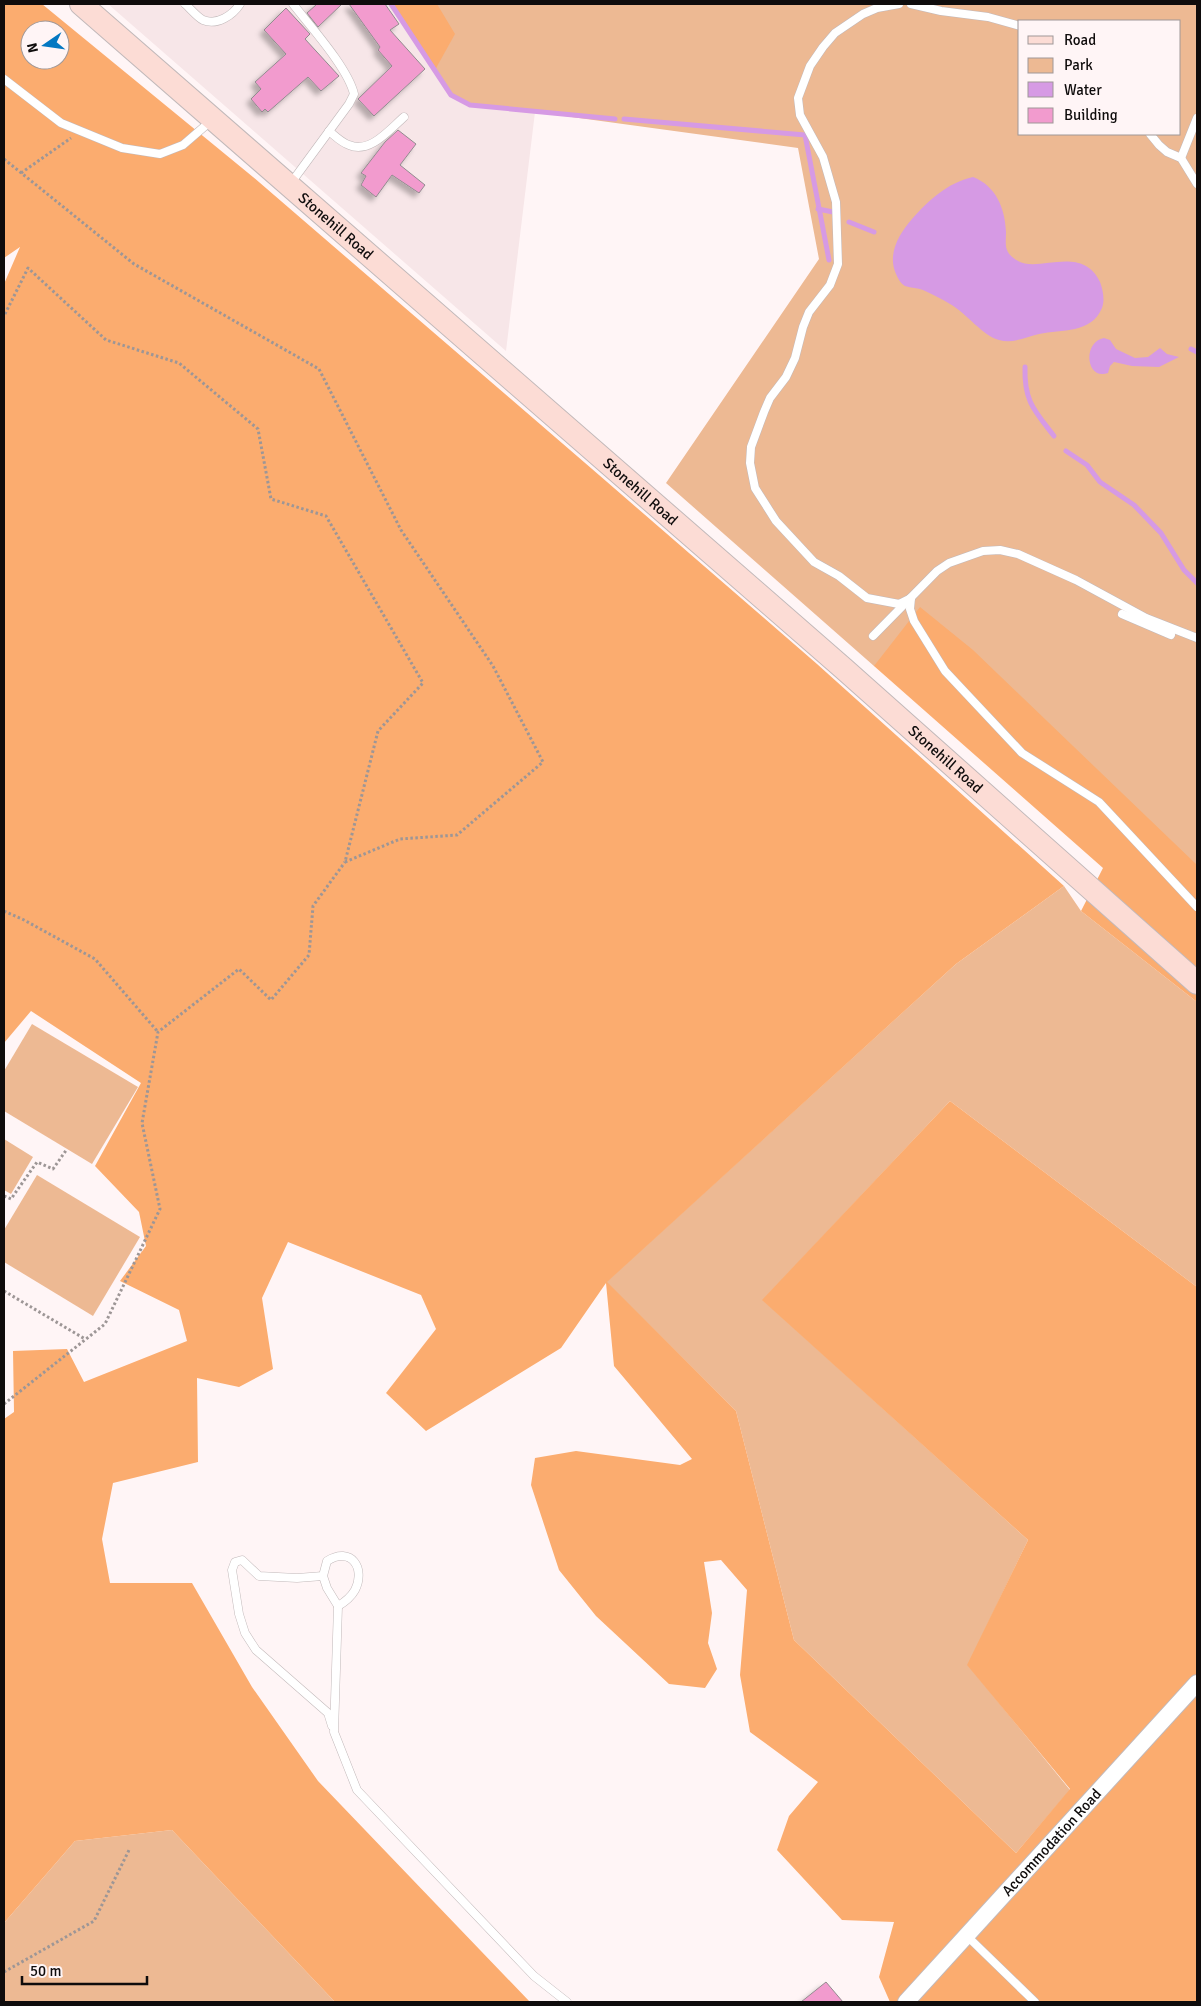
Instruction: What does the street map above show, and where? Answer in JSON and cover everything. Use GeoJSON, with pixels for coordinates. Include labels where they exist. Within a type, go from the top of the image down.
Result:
{"type":"FeatureCollection","features":[{"type":"Feature","properties":{"kind":"street","name":"Stonehill Road"},"geometry":{"type":"LineString","coordinates":[[81,4],[842,668],[1197,983]]}},
{"type":"Feature","properties":{"kind":"street","name":"Accommodation Road"},"geometry":{"type":"LineString","coordinates":[[906,2002],[1197,1683]]}},
{"type":"Feature","properties":{"kind":"lane"},"geometry":{"type":"LineString","coordinates":[[185,4],[203,20],[220,21],[236,12],[240,4]]}},
{"type":"Feature","properties":{"kind":"lane"},"geometry":{"type":"LineString","coordinates":[[289,184],[329,132],[354,94],[352,84],[293,4]]}},
{"type":"Feature","properties":{"kind":"lane"},"geometry":{"type":"LineString","coordinates":[[899,4],[877,8],[863,14],[835,33],[810,66],[798,98],[800,115],[823,157],[836,202],[838,264],[830,285],[809,312],[802,327],[795,358],[786,377],[770,398],[751,447],[750,463],[751,477],[755,488],[776,521],[814,562],[838,576],[867,598],[899,604],[911,598]]}},
{"type":"Feature","properties":{"kind":"lane"},"geometry":{"type":"LineString","coordinates":[[911,4],[941,12],[988,17],[1018,25]]}},
{"type":"Feature","properties":{"kind":"lane"},"geometry":{"type":"LineString","coordinates":[[4,79],[61,123],[122,148],[160,154],[183,145],[214,119]]}},
{"type":"Feature","properties":{"kind":"lane"},"geometry":{"type":"LineString","coordinates":[[329,132],[347,145],[358,148],[369,145],[379,139],[404,117]]}},
{"type":"Feature","properties":{"kind":"lane"},"geometry":{"type":"LineString","coordinates":[[1181,158],[1197,118]]}},
{"type":"Feature","properties":{"kind":"lane"},"geometry":{"type":"LineString","coordinates":[[1151,135],[1167,152],[1181,158],[1197,184]]}},
{"type":"Feature","properties":{"kind":"lane"},"geometry":{"type":"LineString","coordinates":[[873,636],[937,571],[949,562],[983,551],[1000,550],[1018,554],[1076,580],[1146,618],[1197,638]]}},
{"type":"Feature","properties":{"kind":"lane"},"geometry":{"type":"LineString","coordinates":[[911,598],[910,609],[914,621],[945,671],[1022,753],[1099,802],[1197,907]]}},
{"type":"Feature","properties":{"kind":"lane"},"geometry":{"type":"LineString","coordinates":[[1122,614],[1171,635]]}},
{"type":"Feature","properties":{"kind":"lane"},"geometry":{"type":"LineString","coordinates":[[334,1732],[338,1606],[327,1588],[323,1576],[327,1561],[333,1557],[348,1556],[354,1561],[359,1579],[356,1588],[348,1599],[338,1606]]}},
{"type":"Feature","properties":{"kind":"lane"},"geometry":{"type":"LineString","coordinates":[[323,1576],[298,1578],[259,1576],[242,1560],[235,1562],[232,1570],[239,1614],[246,1633],[256,1650],[312,1697],[328,1713],[357,1790],[534,1976],[567,2002]]}},
{"type":"Feature","properties":{"kind":"lane"},"geometry":{"type":"LineString","coordinates":[[967,1936],[1035,2002]]}},
{"type":"Feature","properties":{"kind":"path"},"geometry":{"type":"LineString","coordinates":[[21,173],[81,131]]}},
{"type":"Feature","properties":{"kind":"path"},"geometry":{"type":"LineString","coordinates":[[4,159],[134,264],[319,369],[401,530],[493,666],[543,762],[457,835],[400,839],[345,862]]}},
{"type":"Feature","properties":{"kind":"path"},"geometry":{"type":"LineString","coordinates":[[4,316],[28,268],[106,340],[179,363],[258,429],[271,498],[326,516],[423,683],[378,731],[345,862],[314,906],[309,955],[271,1000],[239,969],[158,1032],[142,1123],[160,1209],[104,1324],[4,1404]]}},
{"type":"Feature","properties":{"kind":"path"},"geometry":{"type":"LineString","coordinates":[[4,911],[95,959],[158,1032]]}},
{"type":"Feature","properties":{"kind":"path"},"geometry":{"type":"LineString","coordinates":[[4,1196],[11,1199],[37,1162],[53,1170],[67,1149]]}},
{"type":"Feature","properties":{"kind":"path"},"geometry":{"type":"LineString","coordinates":[[4,1291],[85,1339]]}},
{"type":"Feature","properties":{"kind":"path"},"geometry":{"type":"LineString","coordinates":[[4,1972],[94,1921],[130,1848]]}},
{"type":"Feature","properties":{"kind":"shaded area"},"geometry":{"type":"Polygon","coordinates":[[[4,4],[42,4],[62,20],[20,20],[20,70],[70,70],[70,27],[253,177],[599,475],[817,664],[1064,886],[956,964],[607,1282],[736,1411],[794,1640],[1016,1853],[1070,1789],[967,1665],[1028,1540],[762,1300],[950,1101],[1197,1287],[1197,2002],[890,2002],[879,1977],[894,1922],[842,1920],[777,1850],[789,1816],[818,1782],[750,1732],[740,1675],[747,1590],[721,1560],[704,1562],[712,1613],[708,1643],[717,1669],[705,1688],[669,1684],[596,1616],[559,1570],[531,1485],[535,1458],[576,1451],[680,1465],[692,1459],[614,1366],[606,1283],[561,1348],[426,1431],[386,1393],[436,1329],[421,1295],[288,1242],[262,1298],[273,1369],[239,1387],[197,1378],[198,1462],[113,1483],[102,1539],[110,1583],[192,1583],[252,1687],[318,1781],[530,2002],[335,2002],[172,1830],[75,1841],[4,1923],[4,1419],[14,1412],[13,1351],[67,1349],[84,1382],[187,1341],[179,1310],[120,1281],[146,1246],[139,1212],[95,1166],[141,1083],[31,1011],[4,1043],[4,284],[20,247],[4,258],[4,4]]]}},
{"type":"Feature","properties":{"kind":"shaded area"},"geometry":{"type":"Polygon","coordinates":[[[108,4],[391,4],[451,95],[470,105],[535,112],[506,351],[108,4]]]}},
{"type":"Feature","properties":{"kind":"shaded area"},"geometry":{"type":"Polygon","coordinates":[[[391,4],[437,4],[455,34],[435,70],[391,4]]]}},
{"type":"Feature","properties":{"kind":"shaded area"},"geometry":{"type":"Polygon","coordinates":[[[920,607],[973,650],[1197,865],[1197,1002],[1081,911],[1103,868],[874,666],[920,607]]]}},
{"type":"Feature","properties":{"kind":"green space"},"geometry":{"type":"Polygon","coordinates":[[[391,4],[1197,4],[1197,933],[906,670],[874,666],[666,483],[819,259],[798,148],[535,112],[470,105],[451,95],[391,4]]]}},
{"type":"Feature","properties":{"kind":"green space"},"geometry":{"type":"Polygon","coordinates":[[[1064,886],[1081,911],[1197,1002],[1197,1287],[950,1101],[763,1300],[1028,1540],[968,1665],[1070,1790],[1016,1853],[794,1640],[736,1411],[606,1282],[956,964],[1064,886]]]}},
{"type":"Feature","properties":{"kind":"green space"},"geometry":{"type":"Polygon","coordinates":[[[32,1024],[138,1087],[92,1164],[4,1111],[4,1071],[32,1024]]]}},
{"type":"Feature","properties":{"kind":"green space"},"geometry":{"type":"Polygon","coordinates":[[[4,1139],[33,1157],[11,1194],[4,1190],[4,1139]]]}},
{"type":"Feature","properties":{"kind":"green space"},"geometry":{"type":"Polygon","coordinates":[[[37,1175],[140,1237],[93,1316],[4,1262],[4,1230],[37,1175]]]}},
{"type":"Feature","properties":{"kind":"green space"},"geometry":{"type":"Polygon","coordinates":[[[172,1830],[335,2002],[4,2002],[4,1923],[75,1841],[172,1830]]]}},
{"type":"Feature","properties":{"kind":"water"},"geometry":{"type":"Polygon","coordinates":[[[973,177],[988,186],[998,199],[1004,215],[1006,248],[1013,258],[1027,264],[1072,262],[1083,264],[1092,271],[1100,282],[1103,292],[1103,305],[1091,322],[1075,329],[1039,334],[1014,341],[999,340],[987,334],[947,302],[923,290],[905,286],[900,282],[893,259],[896,245],[903,231],[918,212],[939,193],[955,183],[973,177]]]}},
{"type":"Feature","properties":{"kind":"water"},"geometry":{"type":"Polygon","coordinates":[[[1104,338],[1110,340],[1116,349],[1135,358],[1148,357],[1160,348],[1167,354],[1179,357],[1159,367],[1132,366],[1114,362],[1110,366],[1108,373],[1101,374],[1091,366],[1090,353],[1092,346],[1104,338]]]}},
{"type":"Feature","properties":{"kind":"building"},"geometry":{"type":"Polygon","coordinates":[[[317,4],[342,4],[318,27],[307,13],[317,4]]]}},
{"type":"Feature","properties":{"kind":"building"},"geometry":{"type":"Polygon","coordinates":[[[349,4],[385,4],[399,24],[390,30],[425,69],[374,116],[358,99],[392,66],[378,50],[380,47],[349,4]]]}},
{"type":"Feature","properties":{"kind":"building"},"geometry":{"type":"Polygon","coordinates":[[[286,8],[310,34],[305,39],[339,76],[321,91],[308,77],[268,112],[265,109],[262,112],[251,99],[261,89],[255,82],[286,54],[264,30],[286,8]]]}},
{"type":"Feature","properties":{"kind":"building"},"geometry":{"type":"Polygon","coordinates":[[[398,130],[416,144],[400,165],[425,185],[419,193],[392,175],[376,197],[361,185],[366,176],[361,173],[385,142],[398,130]]]}},
{"type":"Feature","properties":{"kind":"building"},"geometry":{"type":"Polygon","coordinates":[[[826,1982],[843,2002],[801,2002],[826,1982]]]}},
{"type":"Feature","properties":{"kind":"waterway"},"geometry":{"type":"LineString","coordinates":[[391,4],[451,95],[470,105],[615,119]]}},
{"type":"Feature","properties":{"kind":"waterway"},"geometry":{"type":"LineString","coordinates":[[624,119],[805,135],[829,260]]}},
{"type":"Feature","properties":{"kind":"waterway"},"geometry":{"type":"LineString","coordinates":[[818,209],[833,212]]}},
{"type":"Feature","properties":{"kind":"waterway"},"geometry":{"type":"LineString","coordinates":[[849,222],[874,232]]}},
{"type":"Feature","properties":{"kind":"waterway"},"geometry":{"type":"LineString","coordinates":[[1191,349],[1197,352]]}},
{"type":"Feature","properties":{"kind":"waterway"},"geometry":{"type":"LineString","coordinates":[[1025,367],[1028,397],[1036,412],[1054,436]]}},
{"type":"Feature","properties":{"kind":"waterway"},"geometry":{"type":"LineString","coordinates":[[1066,451],[1087,465],[1100,482],[1134,505],[1161,533],[1184,570],[1197,583]]}}]}
